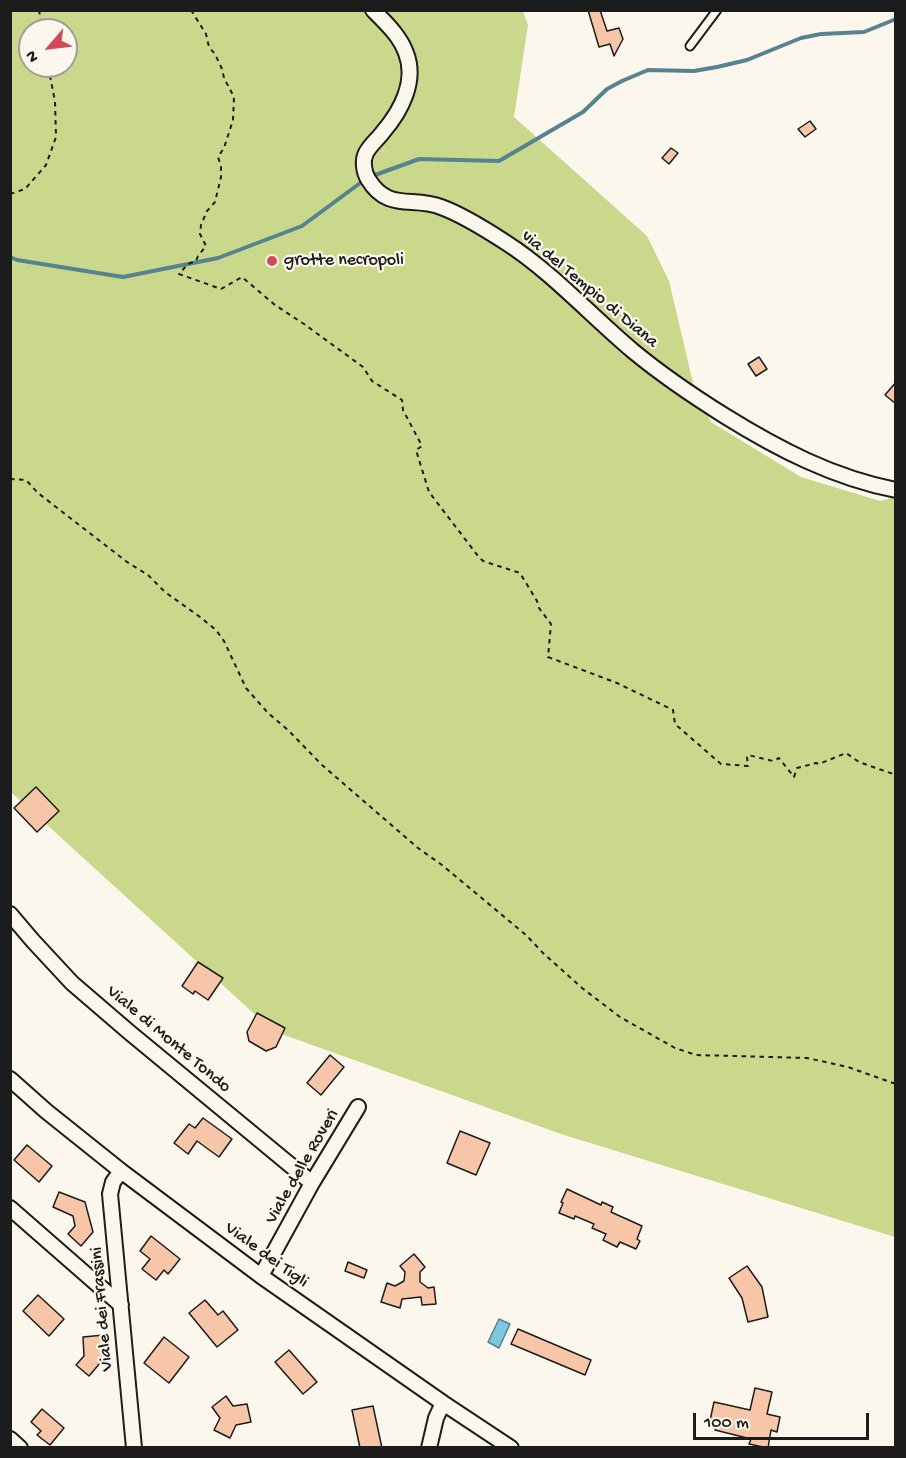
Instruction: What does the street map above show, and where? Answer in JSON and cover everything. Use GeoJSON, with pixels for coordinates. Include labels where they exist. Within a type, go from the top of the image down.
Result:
{"type":"FeatureCollection","features":[{"type":"Feature","properties":{"kind":"street","name":"via del Tempio di Diana"},"geometry":{"type":"LineString","coordinates":[[373,10],[399,39],[407,55],[410,69],[407,90],[399,110],[365,155],[366,174],[378,191],[387,198],[398,201],[442,207],[505,242],[649,364],[692,395],[764,440],[789,454],[823,468],[862,482],[896,490]]}},
{"type":"Feature","properties":{"kind":"street","name":"Viale di Monte Tondo"},"geometry":{"type":"LineString","coordinates":[[10,914],[72,983],[312,1183]]}},
{"type":"Feature","properties":{"kind":"street","name":"Viale dei Tigli"},"geometry":{"type":"LineString","coordinates":[[10,1078],[46,1111],[121,1171],[261,1276],[511,1448]]}},
{"type":"Feature","properties":{"kind":"street","name":"Viale delle Roveri"},"geometry":{"type":"LineString","coordinates":[[261,1276],[312,1183],[358,1107]]}},
{"type":"Feature","properties":{"kind":"street","name":"Viale dei Frassini"},"geometry":{"type":"LineString","coordinates":[[121,1171],[113,1182],[110,1194],[134,1448]]}},
{"type":"Feature","properties":{"kind":"street"},"geometry":{"type":"LineString","coordinates":[[10,1208],[121,1305]]}},
{"type":"Feature","properties":{"kind":"street"},"geometry":{"type":"LineString","coordinates":[[429,1448],[436,1418],[443,1403]]}},
{"type":"Feature","properties":{"kind":"street"},"geometry":{"type":"LineString","coordinates":[[10,1439],[20,1448]]}},
{"type":"Feature","properties":{"kind":"lane"},"geometry":{"type":"LineString","coordinates":[[690,46],[717,10]]}},
{"type":"Feature","properties":{"kind":"path"},"geometry":{"type":"LineString","coordinates":[[192,10],[206,34],[209,47],[215,54],[234,97],[233,120],[224,148],[218,157],[221,177],[215,202],[207,211],[201,225],[200,234],[206,246],[196,261],[188,264],[179,274],[221,289],[244,278],[275,304],[363,367],[372,381],[402,400],[403,410],[422,446],[416,450],[429,492],[477,556],[483,561],[520,573],[539,608],[551,624],[548,657],[617,683],[673,710],[675,724],[721,764],[748,766],[748,755],[773,761],[779,758],[794,777],[797,768],[819,764],[846,753],[859,762],[896,775]]}},
{"type":"Feature","properties":{"kind":"path"},"geometry":{"type":"LineString","coordinates":[[10,194],[25,189],[46,165],[56,137],[55,101],[50,78]]}},
{"type":"Feature","properties":{"kind":"path"},"geometry":{"type":"LineString","coordinates":[[10,479],[26,480],[39,493],[127,562],[148,575],[165,592],[216,630],[230,653],[246,688],[268,713],[322,765],[418,848],[442,865],[519,930],[582,988],[620,1017],[675,1048],[696,1055],[807,1058],[848,1066],[896,1084]]}},
{"type":"Feature","properties":{"kind":"green space"},"geometry":{"type":"Polygon","coordinates":[[[10,11],[523,11],[528,25],[514,117],[647,236],[669,281],[694,387],[711,422],[801,477],[880,501],[895,497],[895,1237],[561,1134],[273,1031],[11,792],[10,11]]]}},
{"type":"Feature","properties":{"kind":"water"},"geometry":{"type":"Polygon","coordinates":[[[499,1319],[510,1324],[499,1348],[488,1342],[499,1319]]]}},
{"type":"Feature","properties":{"kind":"building"},"geometry":{"type":"Polygon","coordinates":[[[588,10],[600,10],[607,31],[619,28],[623,39],[614,56],[610,44],[599,47],[588,10]]]}},
{"type":"Feature","properties":{"kind":"building"},"geometry":{"type":"Polygon","coordinates":[[[810,121],[816,129],[805,137],[798,129],[810,121]]]}},
{"type":"Feature","properties":{"kind":"building"},"geometry":{"type":"Polygon","coordinates":[[[671,148],[678,153],[669,164],[662,158],[671,148]]]}},
{"type":"Feature","properties":{"kind":"building"},"geometry":{"type":"Polygon","coordinates":[[[759,357],[767,369],[756,376],[748,364],[759,357]]]}},
{"type":"Feature","properties":{"kind":"building"},"geometry":{"type":"Polygon","coordinates":[[[896,382],[896,404],[885,395],[896,382]]]}},
{"type":"Feature","properties":{"kind":"building"},"geometry":{"type":"Polygon","coordinates":[[[36,787],[59,811],[37,832],[14,808],[36,787]]]}},
{"type":"Feature","properties":{"kind":"building"},"geometry":{"type":"Polygon","coordinates":[[[198,962],[223,978],[208,1000],[195,991],[193,994],[182,986],[198,962]]]}},
{"type":"Feature","properties":{"kind":"building"},"geometry":{"type":"Polygon","coordinates":[[[257,1013],[285,1028],[276,1047],[266,1051],[249,1041],[247,1032],[257,1013]]]}},
{"type":"Feature","properties":{"kind":"building"},"geometry":{"type":"Polygon","coordinates":[[[330,1055],[344,1067],[321,1095],[307,1083],[330,1055]]]}},
{"type":"Feature","properties":{"kind":"building"},"geometry":{"type":"Polygon","coordinates":[[[203,1118],[232,1139],[219,1157],[197,1141],[188,1154],[174,1143],[189,1124],[195,1128],[203,1118]]]}},
{"type":"Feature","properties":{"kind":"building"},"geometry":{"type":"Polygon","coordinates":[[[460,1131],[490,1143],[476,1175],[447,1163],[460,1131]]]}},
{"type":"Feature","properties":{"kind":"building"},"geometry":{"type":"Polygon","coordinates":[[[27,1145],[52,1166],[39,1182],[14,1160],[27,1145]]]}},
{"type":"Feature","properties":{"kind":"building"},"geometry":{"type":"Polygon","coordinates":[[[567,1189],[601,1205],[602,1202],[613,1207],[611,1212],[642,1226],[637,1239],[640,1241],[636,1249],[620,1242],[617,1247],[603,1240],[606,1234],[592,1228],[594,1224],[575,1216],[574,1219],[559,1213],[567,1189]]]}},
{"type":"Feature","properties":{"kind":"building"},"geometry":{"type":"Polygon","coordinates":[[[59,1192],[85,1202],[93,1232],[81,1246],[68,1234],[75,1226],[73,1216],[53,1207],[59,1192]]]}},
{"type":"Feature","properties":{"kind":"building"},"geometry":{"type":"Polygon","coordinates":[[[151,1236],[180,1259],[168,1274],[164,1270],[156,1280],[142,1269],[150,1259],[140,1251],[151,1236]]]}},
{"type":"Feature","properties":{"kind":"building"},"geometry":{"type":"Polygon","coordinates":[[[414,1254],[425,1267],[420,1272],[420,1282],[428,1288],[434,1287],[436,1304],[422,1305],[421,1297],[402,1299],[400,1308],[381,1302],[387,1283],[395,1286],[404,1281],[405,1272],[400,1266],[414,1254]]]}},
{"type":"Feature","properties":{"kind":"building"},"geometry":{"type":"Polygon","coordinates":[[[348,1262],[367,1270],[364,1278],[345,1271],[348,1262]]]}},
{"type":"Feature","properties":{"kind":"building"},"geometry":{"type":"Polygon","coordinates":[[[747,1266],[762,1287],[768,1317],[748,1322],[742,1298],[729,1278],[747,1266]]]}},
{"type":"Feature","properties":{"kind":"building"},"geometry":{"type":"Polygon","coordinates":[[[38,1295],[64,1319],[49,1336],[23,1311],[38,1295]]]}},
{"type":"Feature","properties":{"kind":"building"},"geometry":{"type":"Polygon","coordinates":[[[205,1300],[218,1315],[223,1311],[238,1330],[217,1347],[189,1313],[205,1300]]]}},
{"type":"Feature","properties":{"kind":"building"},"geometry":{"type":"Polygon","coordinates":[[[518,1329],[591,1360],[585,1375],[511,1344],[518,1329]]]}},
{"type":"Feature","properties":{"kind":"building"},"geometry":{"type":"Polygon","coordinates":[[[104,1335],[106,1356],[89,1376],[76,1365],[84,1356],[83,1337],[104,1335]]]}},
{"type":"Feature","properties":{"kind":"building"},"geometry":{"type":"Polygon","coordinates":[[[164,1337],[189,1357],[169,1383],[144,1363],[164,1337]]]}},
{"type":"Feature","properties":{"kind":"building"},"geometry":{"type":"Polygon","coordinates":[[[289,1350],[317,1382],[303,1394],[275,1362],[289,1350]]]}},
{"type":"Feature","properties":{"kind":"building"},"geometry":{"type":"Polygon","coordinates":[[[755,1388],[772,1392],[767,1414],[780,1417],[777,1432],[771,1430],[768,1448],[749,1444],[751,1439],[715,1430],[716,1427],[709,1425],[714,1402],[750,1410],[755,1388]]]}},
{"type":"Feature","properties":{"kind":"building"},"geometry":{"type":"Polygon","coordinates":[[[226,1396],[233,1406],[247,1404],[251,1422],[236,1425],[230,1438],[214,1430],[220,1418],[212,1407],[226,1396]]]}},
{"type":"Feature","properties":{"kind":"building"},"geometry":{"type":"Polygon","coordinates":[[[373,1406],[382,1448],[360,1448],[352,1410],[373,1406]]]}},
{"type":"Feature","properties":{"kind":"building"},"geometry":{"type":"Polygon","coordinates":[[[42,1409],[64,1428],[50,1445],[37,1435],[41,1431],[31,1422],[42,1409]]]}},
{"type":"Feature","properties":{"kind":"waterway"},"geometry":{"type":"LineString","coordinates":[[10,257],[123,277],[218,258],[302,226],[367,178],[419,159],[499,161],[583,112],[607,89],[648,70],[694,71],[717,67],[747,60],[801,38],[821,34],[864,32],[896,19]]}},
{"type":"Feature","properties":{"kind":"place","name":"grotte necropoli"},"geometry":{"type":"Point","coordinates":[272,261]}}]}
